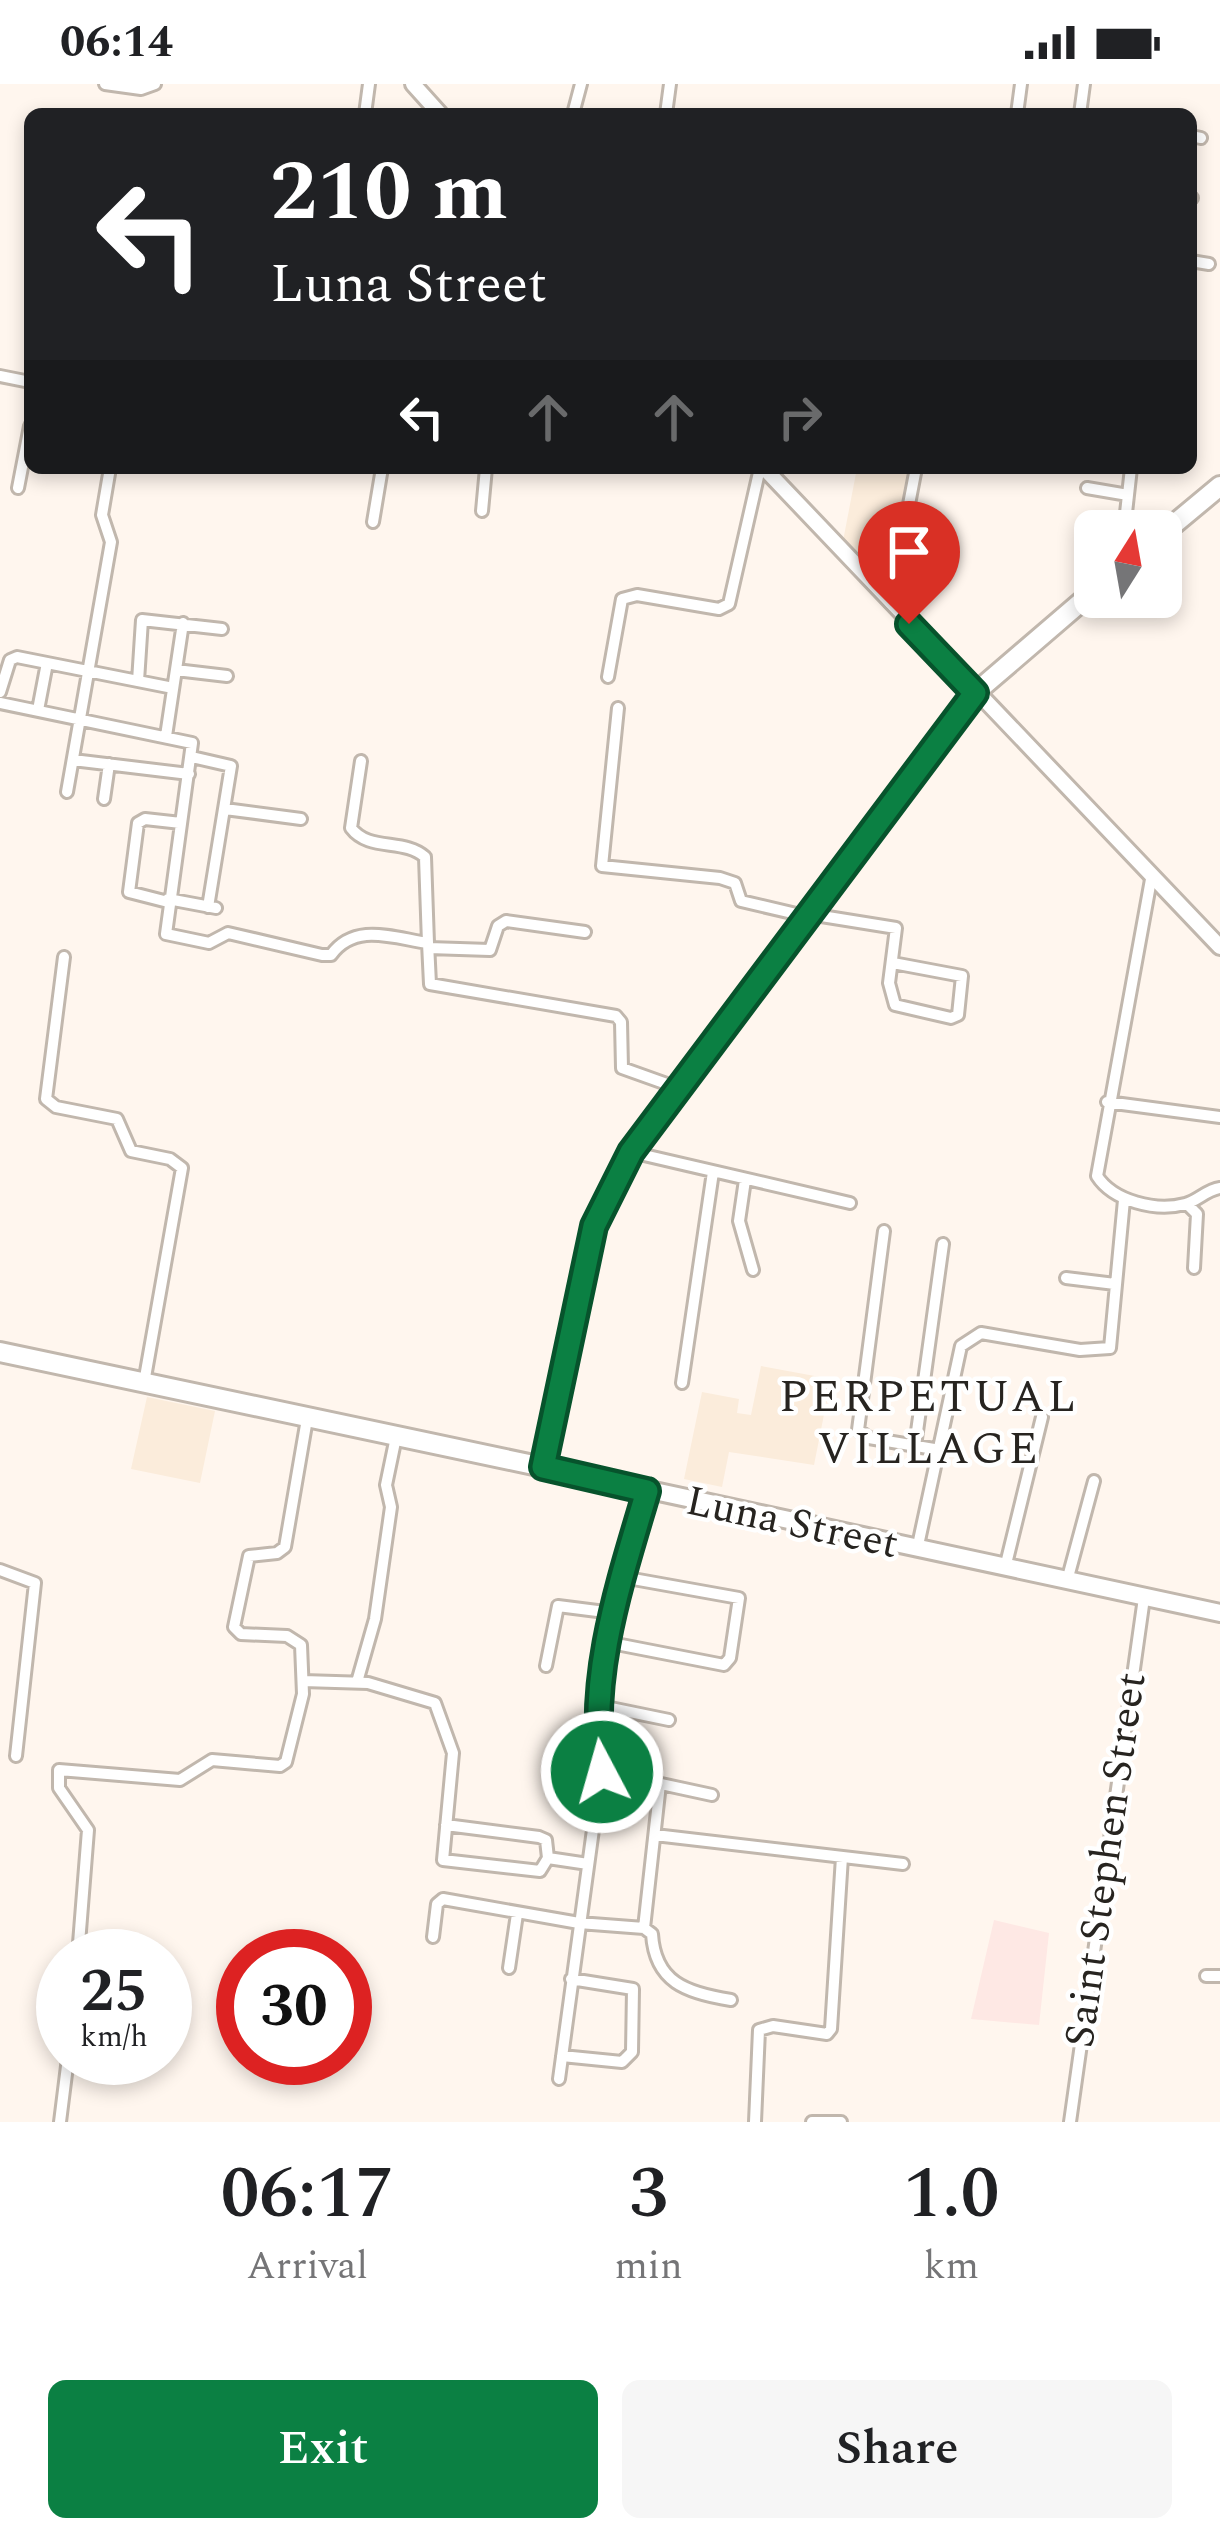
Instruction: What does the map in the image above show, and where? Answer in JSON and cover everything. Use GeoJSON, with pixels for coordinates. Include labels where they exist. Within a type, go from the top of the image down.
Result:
{"type":"FeatureCollection","features":[{"type":"Feature","properties":{"kind":"highway"},"geometry":{"type":"LineString","coordinates":[[1182,517],[1220,485]]}},
{"type":"Feature","properties":{"kind":"highway"},"geometry":{"type":"LineString","coordinates":[[543,1467],[594,1226],[631,1152],[975,693],[1074,608]]}},
{"type":"Feature","properties":{"kind":"highway","name":"Luna Street"},"geometry":{"type":"LineString","coordinates":[[0,1352],[543,1467]]}},
{"type":"Feature","properties":{"kind":"main road","name":"Luna Street"},"geometry":{"type":"LineString","coordinates":[[543,1467],[1220,1613]]}},
{"type":"Feature","properties":{"kind":"street"},"geometry":{"type":"LineString","coordinates":[[105,84],[141,89],[155,84]]}},
{"type":"Feature","properties":{"kind":"street"},"geometry":{"type":"LineString","coordinates":[[414,85],[435,108]]}},
{"type":"Feature","properties":{"kind":"street"},"geometry":{"type":"LineString","coordinates":[[1197,262],[1209,264]]}},
{"type":"Feature","properties":{"kind":"street"},"geometry":{"type":"LineString","coordinates":[[18,488],[24,457]]}},
{"type":"Feature","properties":{"kind":"street"},"geometry":{"type":"LineString","coordinates":[[67,792],[111,542],[112,530],[102,518],[109,474]]}},
{"type":"Feature","properties":{"kind":"street"},"geometry":{"type":"LineString","coordinates":[[373,522],[381,474]]}},
{"type":"Feature","properties":{"kind":"street"},"geometry":{"type":"LineString","coordinates":[[482,511],[485,474]]}},
{"type":"Feature","properties":{"kind":"street"},"geometry":{"type":"LineString","coordinates":[[608,676],[622,599],[637,595],[719,609],[728,604],[760,474]]}},
{"type":"Feature","properties":{"kind":"street"},"geometry":{"type":"LineString","coordinates":[[768,474],[1220,947]]}},
{"type":"Feature","properties":{"kind":"street"},"geometry":{"type":"LineString","coordinates":[[890,603],[915,474]]}},
{"type":"Feature","properties":{"kind":"street"},"geometry":{"type":"LineString","coordinates":[[1126,510],[1130,474]]}},
{"type":"Feature","properties":{"kind":"street"},"geometry":{"type":"LineString","coordinates":[[1087,488],[1127,495]]}},
{"type":"Feature","properties":{"kind":"street"},"geometry":{"type":"LineString","coordinates":[[138,682],[142,620],[222,629]]}},
{"type":"Feature","properties":{"kind":"street"},"geometry":{"type":"LineString","coordinates":[[166,736],[183,623]]}},
{"type":"Feature","properties":{"kind":"street"},"geometry":{"type":"LineString","coordinates":[[0,692],[13,658],[173,688]]}},
{"type":"Feature","properties":{"kind":"street"},"geometry":{"type":"LineString","coordinates":[[38,710],[47,663]]}},
{"type":"Feature","properties":{"kind":"street"},"geometry":{"type":"LineString","coordinates":[[176,670],[227,676]]}},
{"type":"Feature","properties":{"kind":"street"},"geometry":{"type":"LineString","coordinates":[[0,703],[188,740],[191,757],[166,934],[209,944],[227,933],[331,955],[339,943],[359,933],[487,951],[498,926],[506,921],[585,932]]}},
{"type":"Feature","properties":{"kind":"street"},"geometry":{"type":"LineString","coordinates":[[618,708],[602,866],[720,878],[735,883],[742,901],[892,926],[897,932],[892,963],[889,994],[895,1005],[951,1018],[958,1015],[962,976],[892,963]]}},
{"type":"Feature","properties":{"kind":"street"},"geometry":{"type":"LineString","coordinates":[[181,824],[145,818],[138,823],[129,892],[212,907],[231,766],[191,757]]}},
{"type":"Feature","properties":{"kind":"street"},"geometry":{"type":"LineString","coordinates":[[73,760],[189,774]]}},
{"type":"Feature","properties":{"kind":"street"},"geometry":{"type":"LineString","coordinates":[[361,760],[351,828],[361,840],[418,850],[425,857],[427,980],[433,986],[616,1016],[621,1022],[622,1068],[678,1088]]}},
{"type":"Feature","properties":{"kind":"street"},"geometry":{"type":"LineString","coordinates":[[104,800],[109,764]]}},
{"type":"Feature","properties":{"kind":"street"},"geometry":{"type":"LineString","coordinates":[[225,809],[301,819]]}},
{"type":"Feature","properties":{"kind":"street"},"geometry":{"type":"LineString","coordinates":[[1152,874],[1096,1176],[1124,1199],[1187,1204],[1220,1188]]}},
{"type":"Feature","properties":{"kind":"street"},"geometry":{"type":"LineString","coordinates":[[64,956],[46,1099],[56,1107],[117,1119],[131,1150],[170,1159],[182,1168],[144,1384]]}},
{"type":"Feature","properties":{"kind":"street"},"geometry":{"type":"LineString","coordinates":[[1107,1102],[1220,1117]]}},
{"type":"Feature","properties":{"kind":"street"},"geometry":{"type":"LineString","coordinates":[[631,1152],[850,1203]]}},
{"type":"Feature","properties":{"kind":"street"},"geometry":{"type":"LineString","coordinates":[[682,1384],[713,1172]]}},
{"type":"Feature","properties":{"kind":"street"},"geometry":{"type":"LineString","coordinates":[[745,1180],[739,1221],[754,1270]]}},
{"type":"Feature","properties":{"kind":"street"},"geometry":{"type":"LineString","coordinates":[[917,1550],[966,1338],[981,1334],[1060,1347],[1110,1348],[1124,1199]]}},
{"type":"Feature","properties":{"kind":"street"},"geometry":{"type":"LineString","coordinates":[[1187,1204],[1197,1214],[1194,1268]]}},
{"type":"Feature","properties":{"kind":"street"},"geometry":{"type":"LineString","coordinates":[[884,1231],[858,1430],[869,1438],[940,1450]]}},
{"type":"Feature","properties":{"kind":"street"},"geometry":{"type":"LineString","coordinates":[[915,1446],[943,1244]]}},
{"type":"Feature","properties":{"kind":"street"},"geometry":{"type":"LineString","coordinates":[[1066,1278],[1114,1284]]}},
{"type":"Feature","properties":{"kind":"street"},"geometry":{"type":"LineString","coordinates":[[1005,1568],[1042,1417]]}},
{"type":"Feature","properties":{"kind":"street"},"geometry":{"type":"LineString","coordinates":[[80,1929],[88,1831],[59,1788],[59,1770],[180,1780],[212,1760],[280,1766],[291,1745],[303,1681],[299,1640],[241,1634],[234,1627],[249,1556],[277,1553],[286,1542],[307,1419]]}},
{"type":"Feature","properties":{"kind":"street"},"geometry":{"type":"LineString","coordinates":[[357,1682],[375,1619],[391,1507],[386,1485],[396,1437]]}},
{"type":"Feature","properties":{"kind":"street"},"geometry":{"type":"LineString","coordinates":[[1067,1581],[1094,1481]]}},
{"type":"Feature","properties":{"kind":"street"},"geometry":{"type":"LineString","coordinates":[[559,2079],[602,1772],[596,1706],[606,1642],[647,1491]]}},
{"type":"Feature","properties":{"kind":"street"},"geometry":{"type":"LineString","coordinates":[[0,1570],[35,1583],[16,1756]]}},
{"type":"Feature","properties":{"kind":"street"},"geometry":{"type":"LineString","coordinates":[[606,1642],[724,1665],[730,1658],[739,1598],[622,1577]]}},
{"type":"Feature","properties":{"kind":"street","name":"Saint Stephen Street"},"geometry":{"type":"LineString","coordinates":[[1070,2122],[1144,1598]]}},
{"type":"Feature","properties":{"kind":"street"},"geometry":{"type":"LineString","coordinates":[[546,1666],[558,1606],[613,1613]]}},
{"type":"Feature","properties":{"kind":"street"},"geometry":{"type":"LineString","coordinates":[[303,1681],[357,1682],[426,1697],[442,1712],[453,1753],[442,1861],[540,1871],[548,1858],[544,1838],[446,1825]]}},
{"type":"Feature","properties":{"kind":"street"},"geometry":{"type":"LineString","coordinates":[[596,1706],[669,1720]]}},
{"type":"Feature","properties":{"kind":"street"},"geometry":{"type":"LineString","coordinates":[[602,1772],[712,1795]]}},
{"type":"Feature","properties":{"kind":"street"},"geometry":{"type":"LineString","coordinates":[[644,1928],[660,1784]]}},
{"type":"Feature","properties":{"kind":"street"},"geometry":{"type":"LineString","coordinates":[[655,1835],[902,1864]]}},
{"type":"Feature","properties":{"kind":"street"},"geometry":{"type":"LineString","coordinates":[[754,2122],[759,2030],[773,2026],[827,2034],[831,2029],[842,1857]]}},
{"type":"Feature","properties":{"kind":"street"},"geometry":{"type":"LineString","coordinates":[[548,1858],[588,1864]]}},
{"type":"Feature","properties":{"kind":"street"},"geometry":{"type":"LineString","coordinates":[[433,1937],[439,1900],[579,1923],[644,1928],[652,1934],[653,1961],[661,1970],[699,1994],[731,2000]]}},
{"type":"Feature","properties":{"kind":"street"},"geometry":{"type":"LineString","coordinates":[[509,1968],[517,1914]]}},
{"type":"Feature","properties":{"kind":"street"},"geometry":{"type":"LineString","coordinates":[[1206,1976],[1220,1976]]}},
{"type":"Feature","properties":{"kind":"street"},"geometry":{"type":"LineString","coordinates":[[562,2056],[622,2062],[632,2052],[633,1989],[572,1979]]}},
{"type":"Feature","properties":{"kind":"street"},"geometry":{"type":"LineString","coordinates":[[58,2120],[64,2085]]}},
{"type":"Feature","properties":{"kind":"street"},"geometry":{"type":"LineString","coordinates":[[812,2122],[841,2122]]}},
{"type":"Feature","properties":{"kind":"shaded area"},"geometry":{"type":"Polygon","coordinates":[[[856,474],[908,474],[888,588],[843,541],[856,474]]]}},
{"type":"Feature","properties":{"kind":"shaded area"},"geometry":{"type":"Polygon","coordinates":[[[761,1366],[831,1379],[814,1465],[729,1452],[722,1487],[684,1479],[702,1392],[739,1399],[737,1413],[751,1415],[761,1366]]]}},
{"type":"Feature","properties":{"kind":"shaded area"},"geometry":{"type":"Polygon","coordinates":[[[147,1397],[215,1411],[200,1483],[131,1469],[147,1397]]]}},
{"type":"Feature","properties":{"kind":"shaded area"},"geometry":{"type":"Polygon","coordinates":[[[994,1920],[1049,1933],[1039,2025],[971,2019],[994,1920]]]}},
{"type":"Feature","properties":{"kind":"district","name":"PERPETUAL VILLAGE"},"geometry":{"type":"Point","coordinates":[929,1423]}},
{"type":"Feature","properties":{"kind":"route"},"geometry":{"type":"LineString","coordinates":[[602,1772],[595,1720],[606,1642],[647,1491],[543,1467],[594,1226],[631,1152],[975,693],[909,624]]}}]}
